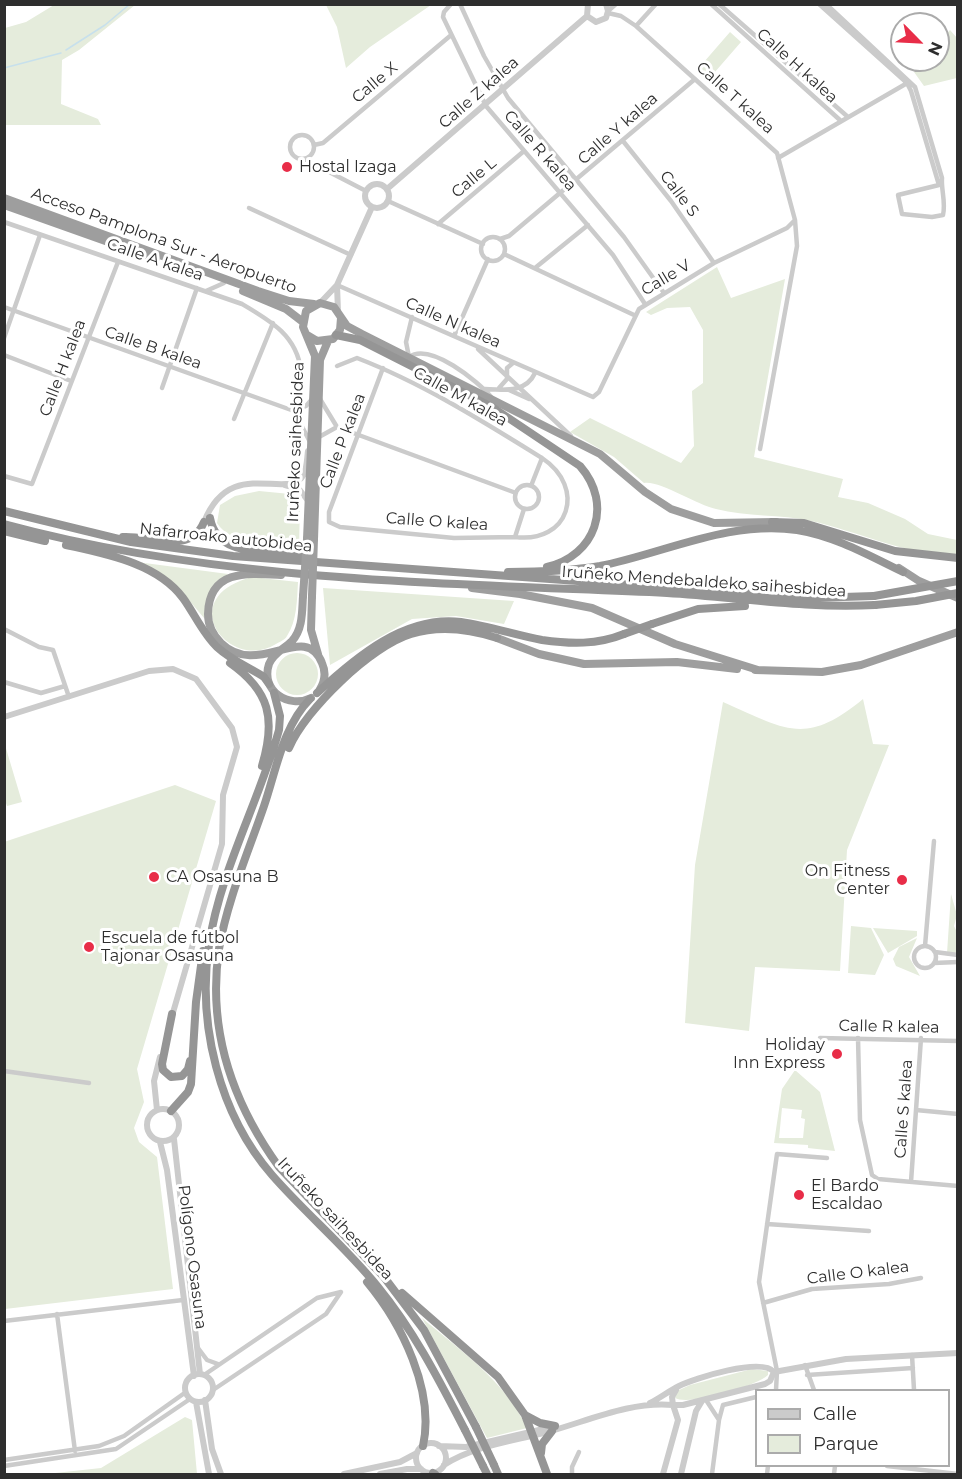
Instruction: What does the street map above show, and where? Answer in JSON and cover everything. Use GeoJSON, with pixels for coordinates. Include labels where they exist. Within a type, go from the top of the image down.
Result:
{"type":"FeatureCollection","features":[{"type":"Feature","properties":{"kind":"highway"},"geometry":{"type":"LineString","coordinates":[[4,193],[37,205],[52,215]]}},
{"type":"Feature","properties":{"kind":"highway","name":"Acceso Pamplona Sur - Aeropuerto"},"geometry":{"type":"LineString","coordinates":[[4,198],[258,291],[289,301],[317,304]]}},
{"type":"Feature","properties":{"kind":"highway","name":"Acceso Pamplona Sur - Aeropuerto"},"geometry":{"type":"LineString","coordinates":[[4,205],[224,284],[286,309],[303,322]]}},
{"type":"Feature","properties":{"kind":"highway"},"geometry":{"type":"LineString","coordinates":[[529,572],[566,562],[586,544],[594,528],[598,508],[597,497],[588,475],[572,458],[492,407],[360,340],[332,338],[317,341],[307,335],[303,322],[306,311],[317,304],[334,307],[347,326],[600,454],[657,501],[685,516],[714,523],[804,523],[895,551],[957,558]]}},
{"type":"Feature","properties":{"kind":"highway"},"geometry":{"type":"LineString","coordinates":[[332,338],[339,315]]}},
{"type":"Feature","properties":{"kind":"highway","name":"Iruñeko saihesbidea"},"geometry":{"type":"LineString","coordinates":[[307,335],[315,356],[316,398]]}},
{"type":"Feature","properties":{"kind":"highway","name":"Iruñeko saihesbidea"},"geometry":{"type":"LineString","coordinates":[[320,658],[312,640],[308,596],[316,398],[320,360],[332,338]]}},
{"type":"Feature","properties":{"kind":"highway","name":"Iruñeko saihesbidea"},"geometry":{"type":"LineString","coordinates":[[311,539],[309,502],[314,442]]}},
{"type":"Feature","properties":{"kind":"highway","name":"Nafarroako autobidea"},"geometry":{"type":"LineString","coordinates":[[4,511],[142,544],[223,555],[448,572]]}},
{"type":"Feature","properties":{"kind":"highway"},"geometry":{"type":"LineString","coordinates":[[117,538],[133,537],[175,542],[195,536],[206,522],[217,536],[238,548],[302,556],[320,563]]}},
{"type":"Feature","properties":{"kind":"highway"},"geometry":{"type":"LineString","coordinates":[[772,522],[800,525],[834,536],[888,561],[903,573]]}},
{"type":"Feature","properties":{"kind":"highway","name":"Nafarroako autobidea"},"geometry":{"type":"LineString","coordinates":[[4,524],[48,536],[150,556],[359,577],[447,582]]}},
{"type":"Feature","properties":{"kind":"highway"},"geometry":{"type":"LineString","coordinates":[[448,572],[529,572],[599,566],[721,534],[760,528],[819,535],[957,598]]}},
{"type":"Feature","properties":{"kind":"highway"},"geometry":{"type":"LineString","coordinates":[[4,531],[106,554],[130,562],[164,581],[177,591],[217,647],[255,672],[269,684],[274,693],[291,702],[310,699],[376,646],[412,627],[432,623],[459,622],[498,634],[539,654],[584,664],[677,662],[758,670],[822,672],[861,665],[957,632]]}},
{"type":"Feature","properties":{"kind":"highway","name":"Iruñeko Mendebaldeko saihesbidea"},"geometry":{"type":"LineString","coordinates":[[448,572],[812,598],[874,596],[957,581]]}},
{"type":"Feature","properties":{"kind":"highway"},"geometry":{"type":"LineString","coordinates":[[317,693],[324,676],[320,658],[314,651],[297,645],[267,655],[245,655],[227,648],[215,636],[209,619],[210,602],[215,591],[227,579],[249,574],[474,589],[529,595],[592,608],[675,644],[758,670]]}},
{"type":"Feature","properties":{"kind":"highway"},"geometry":{"type":"LineString","coordinates":[[447,582],[474,589]]}},
{"type":"Feature","properties":{"kind":"highway","name":"Iruñeko Mendebaldeko saihesbidea"},"geometry":{"type":"LineString","coordinates":[[447,582],[670,594],[816,607],[916,601],[957,593]]}},
{"type":"Feature","properties":{"kind":"highway","name":"Iruñeko saihesbidea"},"geometry":{"type":"LineString","coordinates":[[279,651],[291,642],[298,632],[308,596]]}},
{"type":"Feature","properties":{"kind":"highway"},"geometry":{"type":"LineString","coordinates":[[261,815],[293,738],[308,714],[367,661],[410,634],[446,625],[568,644],[608,640],[652,624],[719,606],[773,604]]}},
{"type":"Feature","properties":{"kind":"highway"},"geometry":{"type":"LineString","coordinates":[[188,606],[206,640],[216,652],[253,680],[260,690],[268,713],[268,738],[246,811],[242,838]]}},
{"type":"Feature","properties":{"kind":"highway"},"geometry":{"type":"LineString","coordinates":[[269,684],[268,665],[279,651]]}},
{"type":"Feature","properties":{"kind":"highway","name":"Iruñeko saihesbidea"},"geometry":{"type":"LineString","coordinates":[[274,693],[280,716],[279,730],[219,903],[208,953],[205,993],[212,1049],[224,1092],[243,1134],[271,1174],[350,1255],[395,1308],[437,1372],[485,1470]]}},
{"type":"Feature","properties":{"kind":"highway","name":"Iruñeko saihesbidea"},"geometry":{"type":"LineString","coordinates":[[310,699],[292,725],[232,898],[219,949],[216,999],[221,1041],[231,1085],[253,1128],[279,1167],[384,1277],[424,1330],[476,1427],[498,1474]]}},
{"type":"Feature","properties":{"kind":"highway"},"geometry":{"type":"LineString","coordinates":[[171,1111],[188,1092],[191,1084],[198,984],[209,925],[221,881],[232,863]]}},
{"type":"Feature","properties":{"kind":"highway"},"geometry":{"type":"LineString","coordinates":[[172,1014],[162,1064],[166,1073],[176,1077],[185,1073],[193,1043]]}},
{"type":"Feature","properties":{"kind":"highway"},"geometry":{"type":"LineString","coordinates":[[308,1213],[372,1288],[403,1341],[420,1384],[426,1411],[427,1425],[420,1449]]}},
{"type":"Feature","properties":{"kind":"highway"},"geometry":{"type":"LineString","coordinates":[[384,1277],[431,1321],[498,1377],[525,1415],[547,1474]]}},
{"type":"Feature","properties":{"kind":"highway"},"geometry":{"type":"LineString","coordinates":[[525,1415],[554,1428],[542,1444],[541,1453]]}},
{"type":"Feature","properties":{"kind":"street","name":"Calle R kalea"},"geometry":{"type":"LineString","coordinates":[[451,4],[443,17],[450,36],[486,106],[613,255],[645,304]]}},
{"type":"Feature","properties":{"kind":"street","name":"Calle R kalea"},"geometry":{"type":"LineString","coordinates":[[460,4],[504,90],[624,237],[664,293]]}},
{"type":"Feature","properties":{"kind":"street"},"geometry":{"type":"LineString","coordinates":[[588,4],[587,16],[592,21],[600,22],[607,10],[616,4]]}},
{"type":"Feature","properties":{"kind":"street"},"geometry":{"type":"LineString","coordinates":[[636,26],[656,4]]}},
{"type":"Feature","properties":{"kind":"street","name":"Calle H kalea"},"geometry":{"type":"LineString","coordinates":[[711,4],[841,121]]}},
{"type":"Feature","properties":{"kind":"street","name":"Calle H kalea"},"geometry":{"type":"LineString","coordinates":[[719,4],[848,117]]}},
{"type":"Feature","properties":{"kind":"street"},"geometry":{"type":"LineString","coordinates":[[819,4],[909,82]]}},
{"type":"Feature","properties":{"kind":"street"},"geometry":{"type":"LineString","coordinates":[[826,4],[909,82],[944,202],[943,215],[932,217],[902,214],[898,195],[939,185]]}},
{"type":"Feature","properties":{"kind":"street","name":"Calle T kalea"},"geometry":{"type":"LineString","coordinates":[[607,10],[636,26],[774,150],[778,158],[795,220],[797,246],[760,449]]}},
{"type":"Feature","properties":{"kind":"street","name":"Calle Z kalea"},"geometry":{"type":"LineString","coordinates":[[387,189],[486,106],[587,16]]}},
{"type":"Feature","properties":{"kind":"street","name":"Calle X"},"geometry":{"type":"LineString","coordinates":[[314,146],[323,142],[450,36]]}},
{"type":"Feature","properties":{"kind":"street","name":"Calle Y kalea"},"geometry":{"type":"LineString","coordinates":[[500,239],[509,236],[561,194],[695,79]]}},
{"type":"Feature","properties":{"kind":"street"},"geometry":{"type":"LineString","coordinates":[[778,158],[909,82]]}},
{"type":"Feature","properties":{"kind":"street"},"geometry":{"type":"LineString","coordinates":[[304,159],[311,154],[314,146],[310,138],[303,135],[292,140],[291,151],[296,157],[366,191]]}},
{"type":"Feature","properties":{"kind":"street","name":"Calle S"},"geometry":{"type":"LineString","coordinates":[[623,141],[671,201],[714,263]]}},
{"type":"Feature","properties":{"kind":"street","name":"Calle L"},"geometry":{"type":"LineString","coordinates":[[438,224],[524,151]]}},
{"type":"Feature","properties":{"kind":"street"},"geometry":{"type":"LineString","coordinates":[[373,184],[387,189],[387,201],[382,207],[372,207],[365,198],[366,191],[373,184]]}},
{"type":"Feature","properties":{"kind":"street"},"geometry":{"type":"LineString","coordinates":[[387,201],[483,244]]}},
{"type":"Feature","properties":{"kind":"street"},"geometry":{"type":"LineString","coordinates":[[317,304],[337,285],[372,207]]}},
{"type":"Feature","properties":{"kind":"street"},"geometry":{"type":"LineString","coordinates":[[249,208],[351,255]]}},
{"type":"Feature","properties":{"kind":"street","name":"Calle V"},"geometry":{"type":"LineString","coordinates":[[559,384],[593,397],[599,392],[634,315],[645,304],[714,263],[787,228],[795,220]]}},
{"type":"Feature","properties":{"kind":"street","name":"Calle A kalea"},"geometry":{"type":"LineString","coordinates":[[4,222],[242,304],[273,323],[290,339],[300,355],[302,372]]}},
{"type":"Feature","properties":{"kind":"street"},"geometry":{"type":"LineString","coordinates":[[535,268],[588,225]]}},
{"type":"Feature","properties":{"kind":"street"},"geometry":{"type":"LineString","coordinates":[[4,338],[40,235]]}},
{"type":"Feature","properties":{"kind":"street"},"geometry":{"type":"LineString","coordinates":[[488,238],[500,239],[505,247],[504,254],[497,260],[489,259],[483,253],[483,244],[488,238]]}},
{"type":"Feature","properties":{"kind":"street"},"geometry":{"type":"LineString","coordinates":[[504,254],[634,315]]}},
{"type":"Feature","properties":{"kind":"street"},"geometry":{"type":"LineString","coordinates":[[454,336],[489,259]]}},
{"type":"Feature","properties":{"kind":"street","name":"Calle H kalea"},"geometry":{"type":"LineString","coordinates":[[4,476],[32,484],[118,262]]}},
{"type":"Feature","properties":{"kind":"street"},"geometry":{"type":"LineString","coordinates":[[206,291],[224,284]]}},
{"type":"Feature","properties":{"kind":"street"},"geometry":{"type":"LineString","coordinates":[[337,285],[339,315]]}},
{"type":"Feature","properties":{"kind":"street","name":"Calle N kalea"},"geometry":{"type":"LineString","coordinates":[[337,285],[559,384]]}},
{"type":"Feature","properties":{"kind":"street"},"geometry":{"type":"LineString","coordinates":[[162,388],[197,288]]}},
{"type":"Feature","properties":{"kind":"street","name":"Calle B kalea"},"geometry":{"type":"LineString","coordinates":[[4,307],[294,411]]}},
{"type":"Feature","properties":{"kind":"street"},"geometry":{"type":"LineString","coordinates":[[412,317],[405,342],[409,357],[414,353],[428,352],[485,389],[494,400]]}},
{"type":"Feature","properties":{"kind":"street"},"geometry":{"type":"LineString","coordinates":[[234,419],[243,392],[273,323]]}},
{"type":"Feature","properties":{"kind":"street"},"geometry":{"type":"LineString","coordinates":[[473,345],[577,442]]}},
{"type":"Feature","properties":{"kind":"street"},"geometry":{"type":"LineString","coordinates":[[4,356],[71,381]]}},
{"type":"Feature","properties":{"kind":"street","name":"Calle M kalea"},"geometry":{"type":"LineString","coordinates":[[337,366],[357,358],[383,368],[542,458],[562,475],[567,486],[567,509],[555,528],[536,537],[515,537]]}},
{"type":"Feature","properties":{"kind":"street"},"geometry":{"type":"LineString","coordinates":[[499,388],[506,382],[507,368],[513,363]]}},
{"type":"Feature","properties":{"kind":"street","name":"Calle P kalea"},"geometry":{"type":"LineString","coordinates":[[329,522],[328,512],[383,368]]}},
{"type":"Feature","properties":{"kind":"street"},"geometry":{"type":"LineString","coordinates":[[509,390],[528,384],[535,373]]}},
{"type":"Feature","properties":{"kind":"street"},"geometry":{"type":"LineString","coordinates":[[485,389],[509,390],[534,402]]}},
{"type":"Feature","properties":{"kind":"street"},"geometry":{"type":"LineString","coordinates":[[314,442],[294,411],[306,406],[316,398],[338,427],[357,436],[516,493]]}},
{"type":"Feature","properties":{"kind":"street"},"geometry":{"type":"LineString","coordinates":[[206,522],[212,505],[221,494],[239,485],[282,484],[299,479],[304,474],[314,442],[325,432],[338,427]]}},
{"type":"Feature","properties":{"kind":"street"},"geometry":{"type":"LineString","coordinates":[[531,486],[542,458]]}},
{"type":"Feature","properties":{"kind":"street"},"geometry":{"type":"LineString","coordinates":[[282,484],[299,489],[309,502]]}},
{"type":"Feature","properties":{"kind":"street"},"geometry":{"type":"LineString","coordinates":[[516,493],[521,487],[531,486],[537,491],[539,499],[536,506],[524,509]]}},
{"type":"Feature","properties":{"kind":"street"},"geometry":{"type":"LineString","coordinates":[[516,493],[518,504],[524,509]]}},
{"type":"Feature","properties":{"kind":"street"},"geometry":{"type":"LineString","coordinates":[[515,537],[524,509]]}},
{"type":"Feature","properties":{"kind":"street","name":"Calle O kalea"},"geometry":{"type":"LineString","coordinates":[[329,522],[340,527],[454,538],[515,537]]}},
{"type":"Feature","properties":{"kind":"street"},"geometry":{"type":"LineString","coordinates":[[4,629],[39,647],[53,650],[69,697]]}},
{"type":"Feature","properties":{"kind":"street"},"geometry":{"type":"LineString","coordinates":[[4,717],[149,671],[174,669],[196,679],[232,728],[236,737],[235,756],[223,795],[222,844],[154,1081],[157,1110]]}},
{"type":"Feature","properties":{"kind":"street"},"geometry":{"type":"LineString","coordinates":[[4,682],[41,693],[65,686]]}},
{"type":"Feature","properties":{"kind":"street"},"geometry":{"type":"LineString","coordinates":[[925,946],[934,841]]}},
{"type":"Feature","properties":{"kind":"street"},"geometry":{"type":"LineString","coordinates":[[925,946],[935,952],[957,955]]}},
{"type":"Feature","properties":{"kind":"street"},"geometry":{"type":"LineString","coordinates":[[925,946],[916,950],[914,961],[924,969],[934,963],[957,962]]}},
{"type":"Feature","properties":{"kind":"street"},"geometry":{"type":"LineString","coordinates":[[934,963],[935,952]]}},
{"type":"Feature","properties":{"kind":"street","name":"Calle R kalea"},"geometry":{"type":"LineString","coordinates":[[820,1038],[921,1038],[957,1041]]}},
{"type":"Feature","properties":{"kind":"street"},"geometry":{"type":"LineString","coordinates":[[858,1038],[860,1120],[872,1174],[878,1179],[957,1186]]}},
{"type":"Feature","properties":{"kind":"street","name":"Calle S kalea"},"geometry":{"type":"LineString","coordinates":[[911,1182],[921,1038]]}},
{"type":"Feature","properties":{"kind":"street"},"geometry":{"type":"LineString","coordinates":[[4,1071],[89,1083]]}},
{"type":"Feature","properties":{"kind":"street"},"geometry":{"type":"LineString","coordinates":[[157,1110],[171,1111],[180,1125],[174,1138],[160,1142],[152,1137],[147,1128],[148,1119],[157,1110]]}},
{"type":"Feature","properties":{"kind":"street"},"geometry":{"type":"LineString","coordinates":[[916,1110],[957,1114]]}},
{"type":"Feature","properties":{"kind":"street","name":"Polígono Osasuna"},"geometry":{"type":"LineString","coordinates":[[174,1138],[198,1347],[199,1375]]}},
{"type":"Feature","properties":{"kind":"street","name":"Polígono Osasuna"},"geometry":{"type":"LineString","coordinates":[[160,1142],[174,1216],[183,1300],[199,1375]]}},
{"type":"Feature","properties":{"kind":"street"},"geometry":{"type":"LineString","coordinates":[[776,1389],[776,1372],[759,1282],[777,1154],[827,1158]]}},
{"type":"Feature","properties":{"kind":"street"},"geometry":{"type":"LineString","coordinates":[[767,1224],[869,1231]]}},
{"type":"Feature","properties":{"kind":"street","name":"Calle O kalea"},"geometry":{"type":"LineString","coordinates":[[763,1303],[812,1288],[889,1284],[921,1278]]}},
{"type":"Feature","properties":{"kind":"street"},"geometry":{"type":"LineString","coordinates":[[4,1466],[75,1453],[124,1436],[186,1392],[188,1382],[317,1298],[341,1292],[326,1314],[213,1390],[206,1400],[212,1449],[221,1474]]}},
{"type":"Feature","properties":{"kind":"street"},"geometry":{"type":"LineString","coordinates":[[4,1321],[183,1300]]}},
{"type":"Feature","properties":{"kind":"street"},"geometry":{"type":"LineString","coordinates":[[57,1314],[75,1453]]}},
{"type":"Feature","properties":{"kind":"street","name":"Polígono Osasuna"},"geometry":{"type":"LineString","coordinates":[[198,1347],[202,1356],[218,1364]]}},
{"type":"Feature","properties":{"kind":"street"},"geometry":{"type":"LineString","coordinates":[[344,1474],[400,1462],[431,1444],[466,1447],[646,1405],[673,1405],[704,1401],[765,1384],[776,1372],[805,1365],[846,1359],[957,1353]]}},
{"type":"Feature","properties":{"kind":"street"},"geometry":{"type":"LineString","coordinates":[[912,1355],[914,1389]]}},
{"type":"Feature","properties":{"kind":"street"},"geometry":{"type":"LineString","coordinates":[[805,1365],[814,1389]]}},
{"type":"Feature","properties":{"kind":"street"},"geometry":{"type":"LineString","coordinates":[[646,1405],[677,1387],[746,1367],[766,1366],[776,1372]]}},
{"type":"Feature","properties":{"kind":"street"},"geometry":{"type":"LineString","coordinates":[[807,1375],[913,1368]]}},
{"type":"Feature","properties":{"kind":"street"},"geometry":{"type":"LineString","coordinates":[[199,1375],[211,1380],[213,1390]]}},
{"type":"Feature","properties":{"kind":"street"},"geometry":{"type":"LineString","coordinates":[[663,1474],[678,1420],[672,1397],[677,1387]]}},
{"type":"Feature","properties":{"kind":"street"},"geometry":{"type":"LineString","coordinates":[[186,1392],[193,1401],[209,1474]]}},
{"type":"Feature","properties":{"kind":"street"},"geometry":{"type":"LineString","coordinates":[[712,1474],[723,1405],[755,1397]]}},
{"type":"Feature","properties":{"kind":"street"},"geometry":{"type":"LineString","coordinates":[[4,1460],[116,1449],[193,1401],[206,1400]]}},
{"type":"Feature","properties":{"kind":"street"},"geometry":{"type":"LineString","coordinates":[[704,1401],[719,1420]]}},
{"type":"Feature","properties":{"kind":"street"},"geometry":{"type":"LineString","coordinates":[[681,1474],[696,1411],[704,1401]]}},
{"type":"Feature","properties":{"kind":"street"},"geometry":{"type":"LineString","coordinates":[[380,1474],[421,1469],[434,1474],[444,1465],[462,1455],[495,1446],[532,1431]]}},
{"type":"Feature","properties":{"kind":"street"},"geometry":{"type":"LineString","coordinates":[[439,1446],[446,1456],[444,1465]]}},
{"type":"Feature","properties":{"kind":"street"},"geometry":{"type":"LineString","coordinates":[[420,1449],[417,1462],[421,1469]]}},
{"type":"Feature","properties":{"kind":"street"},"geometry":{"type":"LineString","coordinates":[[572,1474],[572,1467],[579,1452]]}},
{"type":"Feature","properties":{"kind":"street"},"geometry":{"type":"LineString","coordinates":[[896,1467],[957,1474]]}},
{"type":"Feature","properties":{"kind":"street"},"geometry":{"type":"LineString","coordinates":[[904,1468],[904,1474]]}},
{"type":"Feature","properties":{"kind":"green space"},"geometry":{"type":"Polygon","coordinates":[[[54,5],[135,5],[79,50],[62,60],[61,104],[98,119],[101,125],[5,125],[5,28],[26,22],[54,5]]]}},
{"type":"Feature","properties":{"kind":"green space"},"geometry":{"type":"Polygon","coordinates":[[[326,5],[431,5],[370,47],[346,68],[337,27],[326,5]]]}},
{"type":"Feature","properties":{"kind":"green space"},"geometry":{"type":"Polygon","coordinates":[[[950,30],[957,38],[957,78],[924,86],[914,72],[950,72],[950,30]]]}},
{"type":"Feature","properties":{"kind":"green space"},"geometry":{"type":"Polygon","coordinates":[[[730,32],[741,42],[708,80],[697,70],[730,32]]]}},
{"type":"Feature","properties":{"kind":"green space"},"geometry":{"type":"Polygon","coordinates":[[[717,267],[731,298],[785,279],[754,457],[843,479],[838,497],[868,503],[905,519],[928,534],[957,540],[957,554],[938,554],[901,547],[811,521],[728,512],[708,507],[659,485],[644,483],[614,457],[570,432],[590,418],[681,463],[694,446],[692,391],[703,383],[703,330],[690,307],[667,308],[651,315],[646,312],[717,267]]]}},
{"type":"Feature","properties":{"kind":"green space"},"geometry":{"type":"Polygon","coordinates":[[[259,491],[290,494],[300,503],[299,549],[243,540],[224,531],[217,523],[220,505],[235,496],[259,491]]]}},
{"type":"Feature","properties":{"kind":"green space"},"geometry":{"type":"Polygon","coordinates":[[[137,562],[228,574],[211,593],[204,618],[188,599],[137,562]]]}},
{"type":"Feature","properties":{"kind":"green space"},"geometry":{"type":"Polygon","coordinates":[[[252,577],[298,582],[295,617],[287,636],[276,644],[258,650],[241,649],[227,641],[216,629],[212,615],[215,600],[228,587],[252,577]]]}},
{"type":"Feature","properties":{"kind":"green space"},"geometry":{"type":"Polygon","coordinates":[[[323,588],[514,601],[504,624],[456,616],[412,619],[330,665],[323,588]]]}},
{"type":"Feature","properties":{"kind":"green space"},"geometry":{"type":"Polygon","coordinates":[[[297,653],[305,654],[312,659],[317,666],[317,682],[312,689],[305,694],[297,695],[289,694],[282,689],[277,682],[276,674],[277,666],[282,659],[289,654],[297,653]]]}},
{"type":"Feature","properties":{"kind":"green space"},"geometry":{"type":"Polygon","coordinates":[[[863,699],[873,744],[889,745],[847,850],[840,971],[755,967],[749,1031],[685,1023],[695,865],[723,702],[763,720],[794,729],[825,724],[863,699]]]}},
{"type":"Feature","properties":{"kind":"green space"},"geometry":{"type":"Polygon","coordinates":[[[5,745],[22,802],[7,806],[4,797],[5,745]]]}},
{"type":"Feature","properties":{"kind":"green space"},"geometry":{"type":"Polygon","coordinates":[[[175,785],[216,801],[137,1069],[144,1102],[134,1128],[139,1142],[157,1157],[173,1289],[5,1309],[4,842],[175,785]]]}},
{"type":"Feature","properties":{"kind":"green space"},"geometry":{"type":"Polygon","coordinates":[[[951,894],[957,915],[954,926],[957,932],[957,953],[947,953],[951,894]]]}},
{"type":"Feature","properties":{"kind":"green space"},"geometry":{"type":"Polygon","coordinates":[[[851,926],[871,928],[884,955],[875,975],[848,973],[851,926]]]}},
{"type":"Feature","properties":{"kind":"green space"},"geometry":{"type":"Polygon","coordinates":[[[873,928],[917,931],[917,936],[888,953],[873,928]]]}},
{"type":"Feature","properties":{"kind":"green space"},"geometry":{"type":"Polygon","coordinates":[[[917,938],[909,957],[920,976],[896,966],[893,959],[899,947],[917,938]]]}},
{"type":"Feature","properties":{"kind":"green space"},"geometry":{"type":"Polygon","coordinates":[[[795,1070],[820,1092],[835,1151],[808,1148],[808,1145],[774,1143],[782,1089],[795,1070]],[[782,1108],[779,1138],[803,1138],[805,1119],[801,1118],[802,1110],[782,1108]]]}},
{"type":"Feature","properties":{"kind":"green space"},"geometry":{"type":"Polygon","coordinates":[[[422,1318],[494,1381],[518,1411],[527,1428],[487,1438],[422,1318]]]}},
{"type":"Feature","properties":{"kind":"green space"},"geometry":{"type":"Polygon","coordinates":[[[752,1369],[768,1371],[768,1375],[750,1385],[722,1394],[694,1399],[675,1398],[677,1391],[690,1385],[752,1369]]]}},
{"type":"Feature","properties":{"kind":"green space"},"geometry":{"type":"Polygon","coordinates":[[[185,1417],[192,1420],[197,1474],[46,1474],[101,1468],[185,1417]]]}},
{"type":"Feature","properties":{"kind":"waterway"},"geometry":{"type":"LineString","coordinates":[[66,50],[105,25],[130,4]]}},
{"type":"Feature","properties":{"kind":"waterway"},"geometry":{"type":"LineString","coordinates":[[4,68],[61,53]]}},
{"type":"Feature","properties":{"kind":"place","name":"Hostal Izaga"},"geometry":{"type":"Point","coordinates":[287,167]}},
{"type":"Feature","properties":{"kind":"place","name":"CA Osasuna B"},"geometry":{"type":"Point","coordinates":[154,877]}},
{"type":"Feature","properties":{"kind":"place","name":"On Fitness Center"},"geometry":{"type":"Point","coordinates":[902,880]}},
{"type":"Feature","properties":{"kind":"place","name":"Escuela de fútbol Tajonar Osasuna"},"geometry":{"type":"Point","coordinates":[89,947]}},
{"type":"Feature","properties":{"kind":"place","name":"Holiday Inn Express"},"geometry":{"type":"Point","coordinates":[837,1054]}},
{"type":"Feature","properties":{"kind":"place","name":"El Bardo Escaldao"},"geometry":{"type":"Point","coordinates":[799,1195]}}]}
